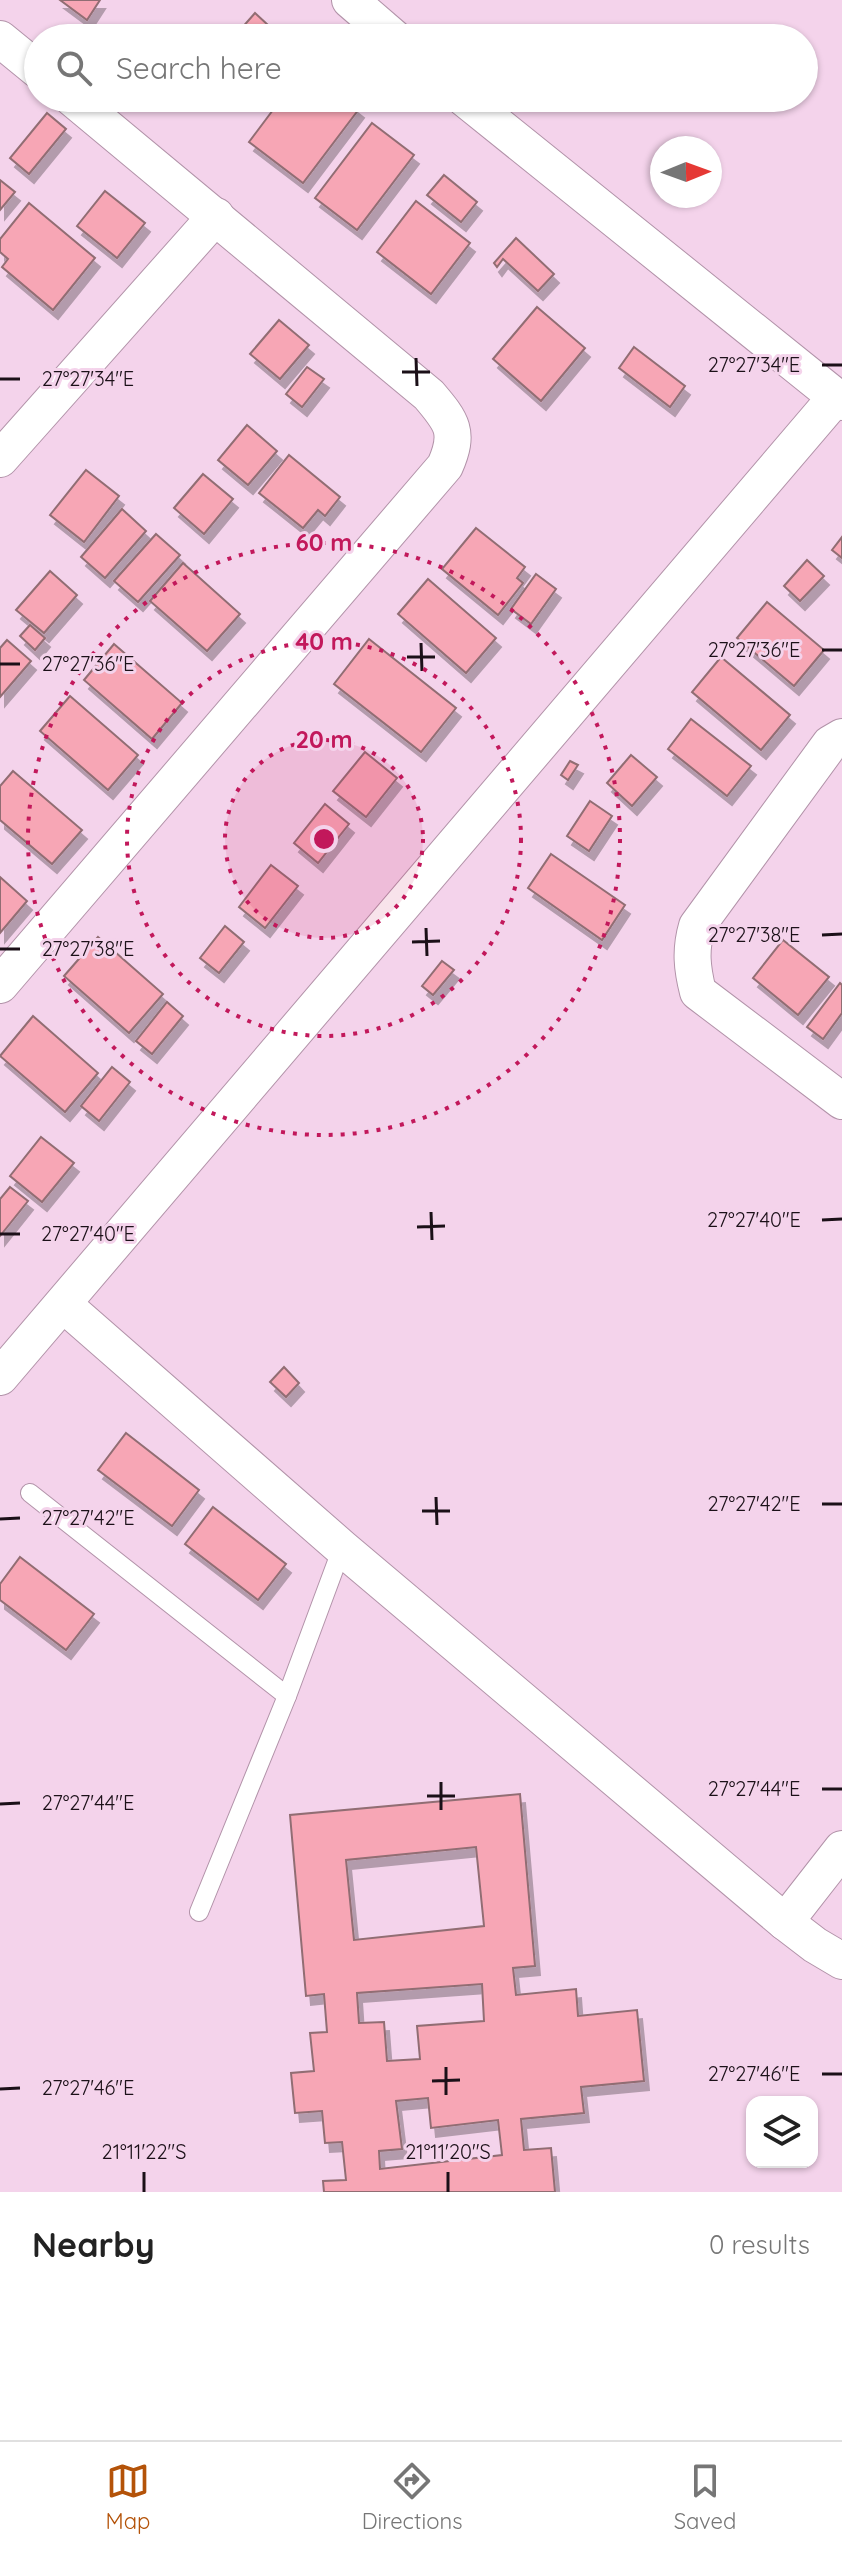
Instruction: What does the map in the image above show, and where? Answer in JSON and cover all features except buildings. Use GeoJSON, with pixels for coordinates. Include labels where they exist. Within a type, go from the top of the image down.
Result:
{"type":"FeatureCollection","features":[{"type":"Feature","properties":{"kind":"street"},"geometry":{"type":"LineString","coordinates":[[350,0],[378,24]]}},
{"type":"Feature","properties":{"kind":"street"},"geometry":{"type":"LineString","coordinates":[[0,39],[24,59]]}},
{"type":"Feature","properties":{"kind":"street"},"geometry":{"type":"LineString","coordinates":[[0,985],[445,466],[454,446],[453,429],[429,395],[89,112]]}},
{"type":"Feature","properties":{"kind":"street"},"geometry":{"type":"LineString","coordinates":[[0,1377],[839,400],[481,112]]}},
{"type":"Feature","properties":{"kind":"street"},"geometry":{"type":"LineString","coordinates":[[0,459],[216,216]]}},
{"type":"Feature","properties":{"kind":"street"},"geometry":{"type":"LineString","coordinates":[[842,737],[830,744],[697,926],[691,948],[698,992],[842,1101]]}},
{"type":"Feature","properties":{"kind":"street"},"geometry":{"type":"LineString","coordinates":[[63,1304],[342,1548],[785,1922],[842,1961]]}},
{"type":"Feature","properties":{"kind":"street"},"geometry":{"type":"LineString","coordinates":[[785,1922],[842,1849]]}},
{"type":"Feature","properties":{"kind":"lane"},"geometry":{"type":"LineString","coordinates":[[30,1493],[287,1696]]}},
{"type":"Feature","properties":{"kind":"lane"},"geometry":{"type":"LineString","coordinates":[[199,1912],[287,1696],[342,1548]]}}]}
